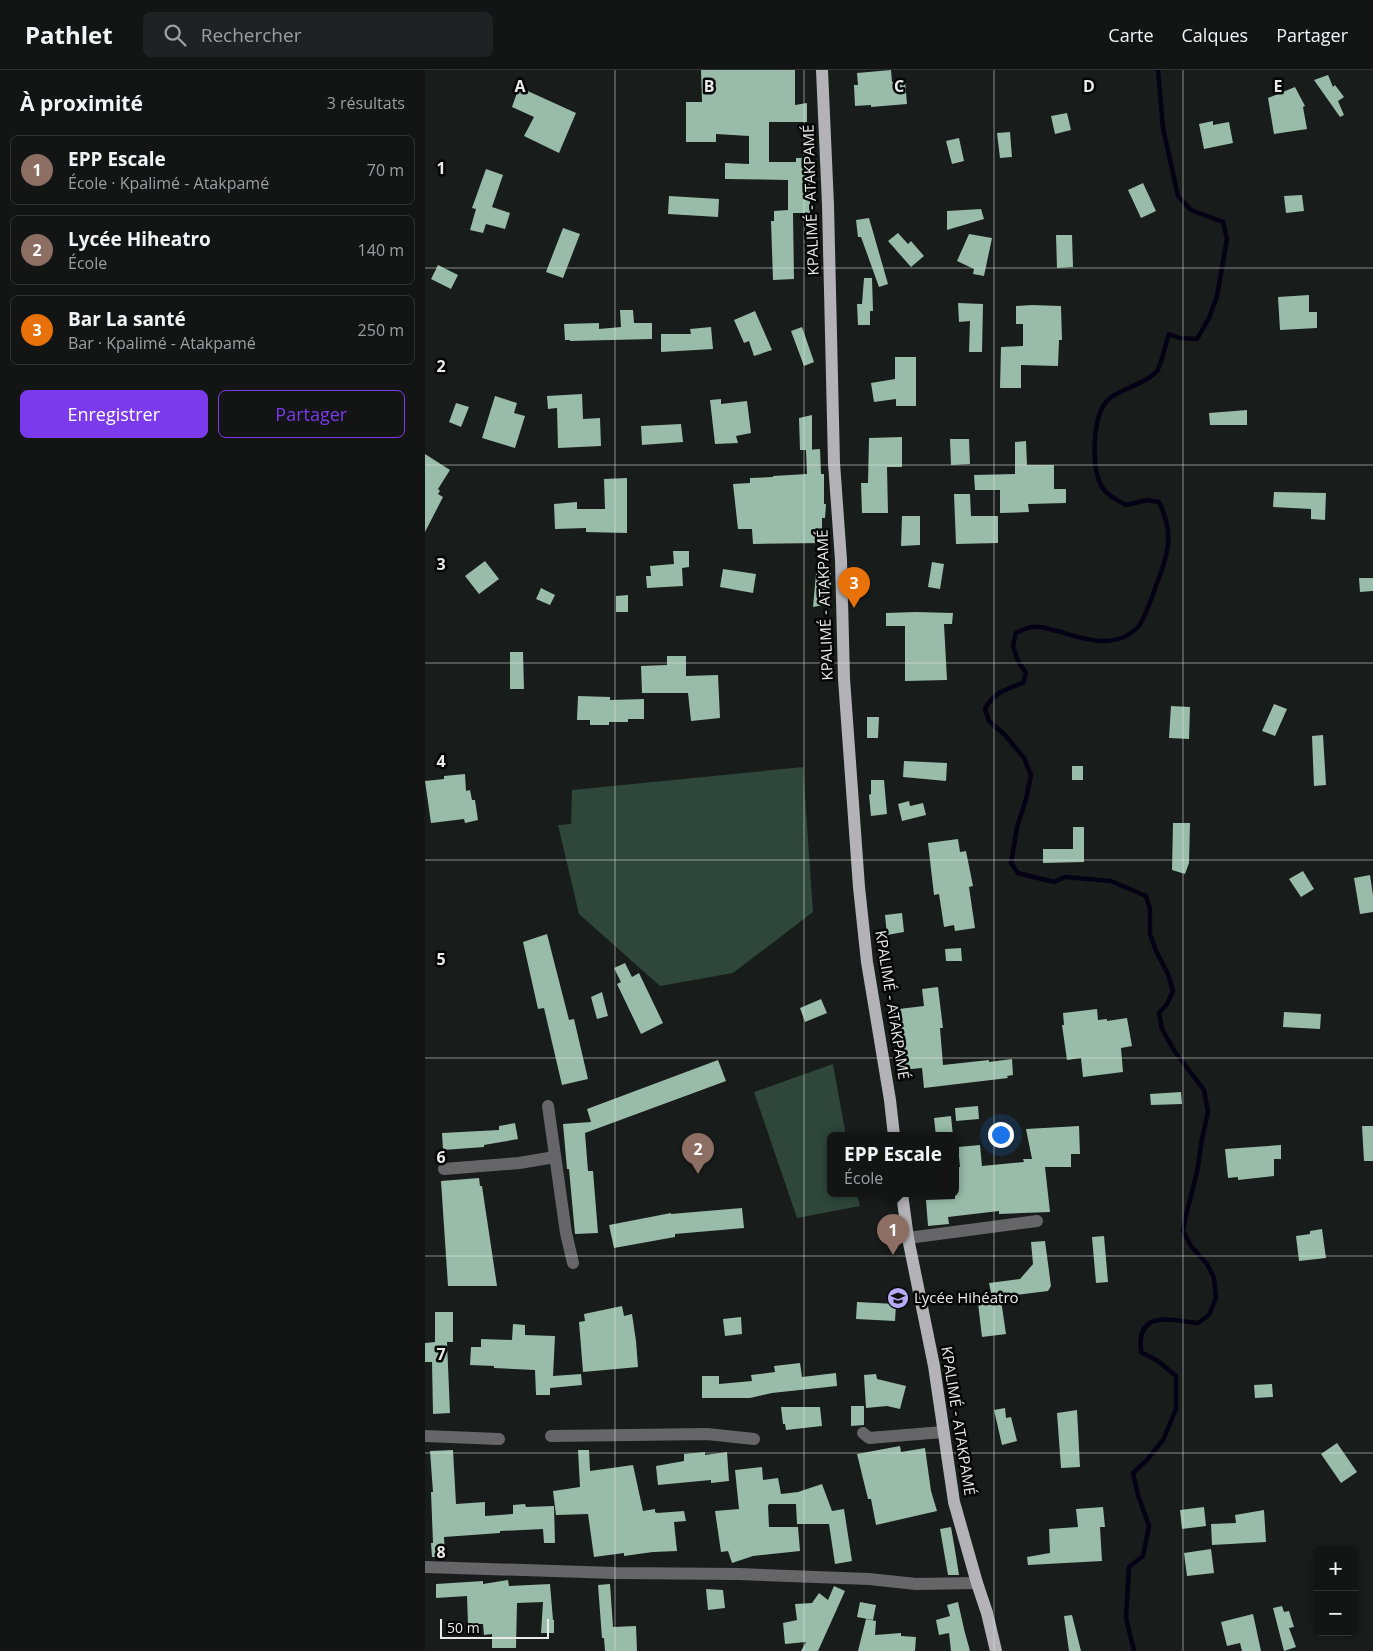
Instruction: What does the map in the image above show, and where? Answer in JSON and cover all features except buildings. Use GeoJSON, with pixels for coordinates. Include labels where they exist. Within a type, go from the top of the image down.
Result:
{"type":"FeatureCollection","features":[{"type":"Feature","properties":{"kind":"main road","name":"KPALIMÉ - ATAKPAMÉ"},"geometry":{"type":"LineString","coordinates":[[823,70],[834,463],[841,560],[844,679],[859,887],[867,962],[894,1132]]}},
{"type":"Feature","properties":{"kind":"main road","name":"KPALIMÉ - ATAKPAMÉ"},"geometry":{"type":"LineString","coordinates":[[902,1197],[908,1238],[934,1366],[954,1502],[987,1613],[996,1651]]}},
{"type":"Feature","properties":{"kind":"street"},"geometry":{"type":"LineString","coordinates":[[548,1106],[566,1234],[573,1263]]}},
{"type":"Feature","properties":{"kind":"street"},"geometry":{"type":"LineString","coordinates":[[444,1169],[519,1163],[555,1157]]}},
{"type":"Feature","properties":{"kind":"street"},"geometry":{"type":"LineString","coordinates":[[908,1238],[1037,1221]]}},
{"type":"Feature","properties":{"kind":"street"},"geometry":{"type":"LineString","coordinates":[[863,1432],[869,1438],[943,1432]]}},
{"type":"Feature","properties":{"kind":"street"},"geometry":{"type":"LineString","coordinates":[[551,1436],[707,1434],[754,1439]]}},
{"type":"Feature","properties":{"kind":"street"},"geometry":{"type":"LineString","coordinates":[[425,1436],[499,1439]]}},
{"type":"Feature","properties":{"kind":"street"},"geometry":{"type":"LineString","coordinates":[[425,1567],[615,1573],[757,1574],[869,1579],[915,1584],[977,1583]]}},
{"type":"Feature","properties":{"kind":"green space"},"geometry":{"type":"Polygon","coordinates":[[[803,767],[813,912],[733,973],[660,986],[579,914],[558,825],[571,824],[572,790],[803,767]]]}},
{"type":"Feature","properties":{"kind":"green space"},"geometry":{"type":"Polygon","coordinates":[[[833,1064],[845,1132],[827,1132],[827,1197],[858,1197],[860,1206],[797,1218],[754,1092],[833,1064]]]}},
{"type":"Feature","properties":{"kind":"waterway"},"geometry":{"type":"LineString","coordinates":[[1134,1651],[1126,1618],[1129,1567],[1143,1556],[1149,1526],[1138,1495],[1133,1473],[1147,1460],[1163,1440],[1176,1409],[1176,1376],[1158,1361],[1141,1352],[1141,1339],[1144,1329],[1149,1323],[1156,1320],[1198,1323],[1209,1315],[1216,1298],[1214,1278],[1207,1264],[1191,1246],[1183,1231],[1197,1172],[1208,1112],[1204,1090],[1175,1052],[1162,1029],[1159,1013],[1167,1004],[1173,991],[1168,974],[1156,951],[1150,934],[1150,909],[1146,896],[1111,881],[1065,877],[1054,882],[1018,873],[1011,863],[1017,827],[1031,775],[1024,758],[1005,735],[989,721],[985,709],[996,695],[1023,683],[1026,673],[1018,661],[1013,646],[1016,633],[1029,627],[1036,627],[1085,639],[1107,641],[1127,635],[1137,628],[1151,600],[1167,552],[1167,523],[1159,502],[1147,500],[1126,505],[1113,498],[1102,487],[1098,479],[1095,457],[1098,420],[1106,402],[1116,394],[1152,376],[1157,371],[1169,334],[1179,338],[1197,339],[1209,318],[1217,296],[1227,239],[1223,222],[1191,210],[1178,196],[1163,128],[1158,70]]}},
{"type":"Feature","properties":{"kind":"place","name":"Bar La santé"},"geometry":{"type":"Point","coordinates":[854,608]}},
{"type":"Feature","properties":{"kind":"place","name":"Lycée Hiheatro"},"geometry":{"type":"Point","coordinates":[698,1174]}},
{"type":"Feature","properties":{"kind":"place","name":"EPP Escale"},"geometry":{"type":"Point","coordinates":[893,1255]}},
{"type":"Feature","properties":{"kind":"place","name":"Lycée Hihéatro"},"geometry":{"type":"Point","coordinates":[898,1298]}}]}
